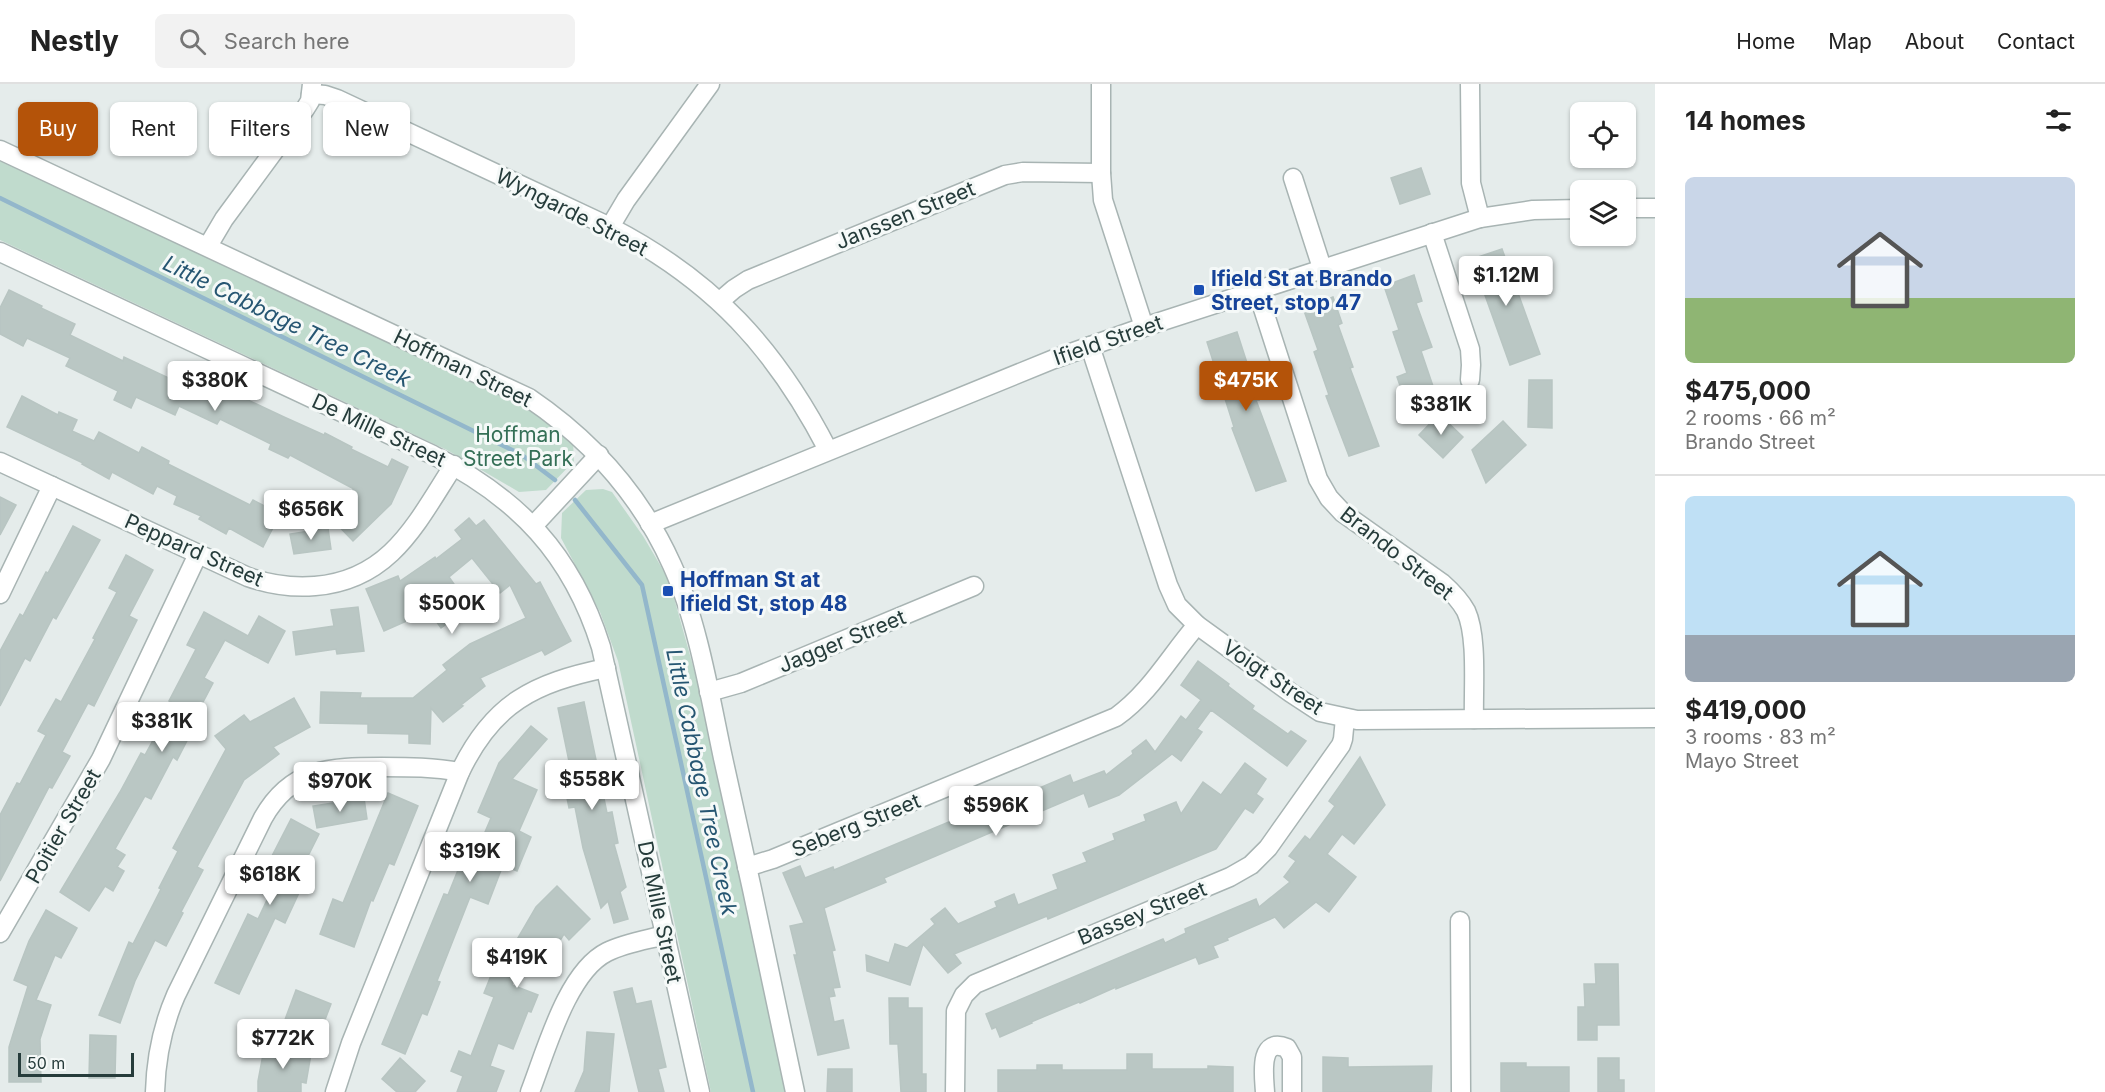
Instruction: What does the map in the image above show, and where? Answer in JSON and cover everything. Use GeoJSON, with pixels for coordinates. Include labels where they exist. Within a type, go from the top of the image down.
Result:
{"type":"FeatureCollection","features":[{"type":"Feature","properties":{"kind":"street"},"geometry":{"type":"LineString","coordinates":[[610,227],[626,200],[710,84]]}},
{"type":"Feature","properties":{"kind":"street"},"geometry":{"type":"LineString","coordinates":[[1101,84],[1102,187],[1107,212],[1144,327]]}},
{"type":"Feature","properties":{"kind":"street"},"geometry":{"type":"LineString","coordinates":[[1470,84],[1471,183],[1480,219]]}},
{"type":"Feature","properties":{"kind":"street"},"geometry":{"type":"LineString","coordinates":[[208,246],[224,219],[306,110],[312,89]]}},
{"type":"Feature","properties":{"kind":"street","name":"Wyngarde Street"},"geometry":{"type":"LineString","coordinates":[[312,89],[610,227],[653,252],[720,301],[743,324],[783,372],[810,414],[828,450]]}},
{"type":"Feature","properties":{"kind":"street","name":"Hoffman Street"},"geometry":{"type":"LineString","coordinates":[[0,150],[529,398],[553,415],[599,455],[619,478],[650,524],[681,587],[709,692],[795,1092]]}},
{"type":"Feature","properties":{"kind":"street","name":"Janssen Street"},"geometry":{"type":"LineString","coordinates":[[720,301],[748,280],[1005,175],[1023,172],[1101,173]]}},
{"type":"Feature","properties":{"kind":"street"},"geometry":{"type":"LineString","coordinates":[[1293,178],[1322,268]]}},
{"type":"Feature","properties":{"kind":"street"},"geometry":{"type":"LineString","coordinates":[[1636,208],[1655,208]]}},
{"type":"Feature","properties":{"kind":"street","name":"Ifield Street"},"geometry":{"type":"LineString","coordinates":[[650,524],[828,450],[1090,346],[1144,327],[1480,219],[1533,210],[1570,209]]}},
{"type":"Feature","properties":{"kind":"street"},"geometry":{"type":"LineString","coordinates":[[1432,233],[1470,349],[1470,380]]}},
{"type":"Feature","properties":{"kind":"street","name":"De Mille Street"},"geometry":{"type":"LineString","coordinates":[[0,252],[454,465],[494,491],[533,526],[551,549],[583,600],[594,625],[606,668],[700,1092]]}},
{"type":"Feature","properties":{"kind":"street","name":"Brando Street"},"geometry":{"type":"LineString","coordinates":[[1257,290],[1318,479],[1329,498],[1343,513],[1442,583],[1454,594],[1466,612],[1472,632],[1474,719]]}},
{"type":"Feature","properties":{"kind":"street","name":"Voigt Street"},"geometry":{"type":"LineString","coordinates":[[1090,346],[1170,590],[1183,612],[1197,625],[1305,703],[1320,712],[1363,720],[1655,718]]}},
{"type":"Feature","properties":{"kind":"street"},"geometry":{"type":"LineString","coordinates":[[533,526],[599,455]]}},
{"type":"Feature","properties":{"kind":"street","name":"Peppard Street"},"geometry":{"type":"LineString","coordinates":[[0,462],[248,577],[280,586],[296,587],[344,581],[371,569],[395,550],[410,533],[454,465]]}},
{"type":"Feature","properties":{"kind":"street"},"geometry":{"type":"LineString","coordinates":[[0,594],[52,486]]}},
{"type":"Feature","properties":{"kind":"street","name":"Poitier Street"},"geometry":{"type":"LineString","coordinates":[[0,933],[102,759],[198,554]]}},
{"type":"Feature","properties":{"kind":"street","name":"Jagger Street"},"geometry":{"type":"LineString","coordinates":[[709,692],[741,682],[974,586]]}},
{"type":"Feature","properties":{"kind":"street","name":"Seberg Street"},"geometry":{"type":"LineString","coordinates":[[747,867],[772,859],[1116,717],[1145,692],[1175,650],[1197,625]]}},
{"type":"Feature","properties":{"kind":"street"},"geometry":{"type":"LineString","coordinates":[[335,1092],[351,1043],[460,772],[481,733],[506,708],[533,690],[606,668]]}},
{"type":"Feature","properties":{"kind":"street","name":"Bassey Street"},"geometry":{"type":"LineString","coordinates":[[955,1092],[956,1011],[964,996],[975,984],[1230,877],[1251,865],[1268,848],[1341,744],[1345,718]]}},
{"type":"Feature","properties":{"kind":"street"},"geometry":{"type":"LineString","coordinates":[[155,1092],[156,1064],[166,1017],[271,803],[292,783],[331,768],[429,767],[460,772]]}},
{"type":"Feature","properties":{"kind":"street"},"geometry":{"type":"LineString","coordinates":[[1460,921],[1461,1092]]}},
{"type":"Feature","properties":{"kind":"street"},"geometry":{"type":"LineString","coordinates":[[530,1092],[568,996],[587,967],[612,950],[665,935]]}},
{"type":"Feature","properties":{"kind":"street"},"geometry":{"type":"LineString","coordinates":[[1264,1092],[1265,1054],[1270,1047],[1279,1045],[1287,1048],[1292,1057],[1292,1092]]}},
{"type":"Feature","properties":{"kind":"green space","name":"Hoffman Street Park"},"geometry":{"type":"Polygon","coordinates":[[[0,161],[542,413],[573,441],[574,461],[546,490],[519,492],[447,450],[0,240],[0,161]]]}},
{"type":"Feature","properties":{"kind":"green space","name":"Hoffman Street Park"},"geometry":{"type":"Polygon","coordinates":[[[603,489],[612,492],[643,536],[669,580],[700,691],[785,1092],[711,1092],[618,661],[600,612],[561,538],[562,513],[586,490],[603,489]]]}},
{"type":"Feature","properties":{"kind":"building"},"geometry":{"type":"Polygon","coordinates":[[[1421,168],[1430,194],[1400,204],[1391,178],[1421,168]]]}},
{"type":"Feature","properties":{"kind":"building"},"geometry":{"type":"Polygon","coordinates":[[[1502,249],[1540,354],[1510,365],[1472,259],[1502,249]]]}},
{"type":"Feature","properties":{"kind":"building"},"geometry":{"type":"Polygon","coordinates":[[[1414,275],[1422,301],[1416,303],[1432,347],[1421,351],[1435,392],[1406,403],[1397,377],[1407,373],[1393,332],[1399,330],[1384,286],[1414,275]]]}},
{"type":"Feature","properties":{"kind":"building"},"geometry":{"type":"Polygon","coordinates":[[[9,290],[75,324],[70,335],[123,361],[124,357],[177,382],[180,375],[215,391],[218,386],[324,435],[325,433],[388,467],[392,459],[408,467],[391,504],[353,541],[327,514],[354,489],[290,455],[288,458],[269,449],[271,444],[220,419],[217,424],[179,406],[175,415],[136,397],[131,408],[114,400],[118,391],[66,366],[70,358],[27,338],[23,346],[0,334],[0,308],[9,290]]]}},
{"type":"Feature","properties":{"kind":"building"},"geometry":{"type":"Polygon","coordinates":[[[1333,297],[1342,323],[1338,325],[1353,367],[1350,368],[1379,446],[1349,456],[1326,396],[1329,395],[1314,352],[1318,350],[1303,308],[1333,297]]]}},
{"type":"Feature","properties":{"kind":"building"},"geometry":{"type":"Polygon","coordinates":[[[1237,332],[1259,400],[1256,400],[1286,481],[1256,491],[1232,428],[1234,427],[1207,342],[1237,332]]]}},
{"type":"Feature","properties":{"kind":"building"},"geometry":{"type":"Polygon","coordinates":[[[1529,380],[1552,380],[1552,428],[1528,427],[1529,380]]]}},
{"type":"Feature","properties":{"kind":"building"},"geometry":{"type":"Polygon","coordinates":[[[22,396],[58,415],[59,412],[77,420],[72,431],[94,441],[99,432],[139,453],[142,447],[169,461],[168,464],[250,505],[253,500],[280,514],[263,547],[229,528],[226,534],[199,519],[201,516],[174,504],[177,496],[157,486],[153,494],[112,472],[109,479],[83,463],[7,427],[22,396]]]}},
{"type":"Feature","properties":{"kind":"building"},"geometry":{"type":"Polygon","coordinates":[[[1439,414],[1463,437],[1443,458],[1419,435],[1439,414]]]}},
{"type":"Feature","properties":{"kind":"building"},"geometry":{"type":"Polygon","coordinates":[[[1503,421],[1526,445],[1486,483],[1472,450],[1503,421]]]}},
{"type":"Feature","properties":{"kind":"building"},"geometry":{"type":"Polygon","coordinates":[[[0,497],[16,505],[0,535],[0,497]]]}},
{"type":"Feature","properties":{"kind":"building"},"geometry":{"type":"Polygon","coordinates":[[[469,518],[476,526],[484,520],[536,584],[540,582],[571,641],[545,655],[542,650],[480,678],[485,686],[443,722],[431,708],[430,744],[409,743],[409,734],[368,733],[368,724],[320,723],[321,692],[361,693],[360,698],[413,698],[447,670],[443,665],[470,644],[526,618],[510,585],[500,593],[472,558],[449,577],[470,607],[441,628],[429,611],[384,631],[366,589],[398,576],[400,581],[435,557],[436,559],[462,539],[455,530],[469,518]]]}},
{"type":"Feature","properties":{"kind":"building"},"geometry":{"type":"Polygon","coordinates":[[[73,526],[100,540],[56,619],[53,617],[30,661],[25,658],[0,706],[0,651],[20,614],[23,616],[73,526]]]}},
{"type":"Feature","properties":{"kind":"building"},"geometry":{"type":"Polygon","coordinates":[[[328,528],[331,549],[294,554],[290,534],[328,528]]]}},
{"type":"Feature","properties":{"kind":"building"},"geometry":{"type":"Polygon","coordinates":[[[126,555],[153,570],[129,616],[137,620],[94,706],[88,703],[62,752],[70,756],[52,788],[49,787],[0,881],[0,815],[17,783],[20,784],[46,735],[38,731],[56,699],[61,702],[95,639],[93,638],[117,592],[109,588],[126,555]]]}},
{"type":"Feature","properties":{"kind":"building"},"geometry":{"type":"Polygon","coordinates":[[[358,607],[364,651],[337,654],[336,649],[296,655],[293,632],[334,626],[331,610],[358,607]]]}},
{"type":"Feature","properties":{"kind":"building"},"geometry":{"type":"Polygon","coordinates":[[[204,612],[248,636],[259,616],[285,631],[268,663],[225,640],[204,678],[213,683],[191,725],[194,727],[177,760],[173,757],[151,799],[145,796],[115,849],[125,855],[117,867],[124,871],[113,891],[105,886],[89,911],[60,892],[141,753],[145,755],[173,703],[169,701],[196,649],[187,645],[204,612]]]}},
{"type":"Feature","properties":{"kind":"building"},"geometry":{"type":"Polygon","coordinates":[[[1198,661],[1254,706],[1252,709],[1288,734],[1291,731],[1306,741],[1287,766],[1211,710],[1197,729],[1202,732],[1181,761],[1172,754],[1119,795],[1089,807],[1084,793],[884,878],[886,882],[824,908],[835,950],[832,951],[840,987],[833,988],[835,996],[829,997],[834,1022],[843,1020],[849,1048],[818,1055],[794,955],[797,955],[790,926],[804,923],[783,873],[800,866],[805,878],[833,867],[834,870],[1028,789],[1030,792],[1070,775],[1073,783],[1104,771],[1106,775],[1133,754],[1132,751],[1146,740],[1155,752],[1181,716],[1186,720],[1201,700],[1181,685],[1198,661]]]}},
{"type":"Feature","properties":{"kind":"building"},"geometry":{"type":"Polygon","coordinates":[[[294,698],[310,727],[273,747],[279,754],[244,780],[197,867],[203,870],[166,946],[155,940],[135,981],[120,1023],[99,1015],[129,942],[133,944],[178,851],[173,848],[226,749],[215,736],[244,715],[250,722],[294,698]]]}},
{"type":"Feature","properties":{"kind":"building"},"geometry":{"type":"Polygon","coordinates":[[[584,702],[607,813],[612,812],[618,843],[614,844],[626,887],[620,892],[628,919],[614,923],[608,901],[601,908],[583,848],[575,807],[569,808],[563,778],[572,776],[558,708],[584,702]]]}},
{"type":"Feature","properties":{"kind":"building"},"geometry":{"type":"Polygon","coordinates":[[[531,726],[547,739],[512,779],[537,790],[519,831],[531,837],[517,871],[503,865],[488,904],[470,897],[437,981],[440,982],[427,1015],[422,1013],[405,1054],[382,1044],[444,894],[448,895],[466,850],[462,848],[468,833],[482,839],[491,818],[478,812],[499,763],[531,726]]]}},
{"type":"Feature","properties":{"kind":"building"},"geometry":{"type":"Polygon","coordinates":[[[1360,757],[1385,805],[1354,844],[1342,834],[1327,854],[1356,877],[1329,912],[1316,902],[1284,928],[1275,917],[1227,938],[1228,940],[1213,946],[1218,957],[1199,964],[1196,957],[1079,1002],[1000,1037],[996,1027],[992,1029],[986,1014],[1163,939],[1165,943],[1186,933],[1185,929],[1256,899],[1259,907],[1290,882],[1284,877],[1296,861],[1289,856],[1305,836],[1310,840],[1335,806],[1329,801],[1360,757]]]}},
{"type":"Feature","properties":{"kind":"building"},"geometry":{"type":"Polygon","coordinates":[[[1245,763],[1266,779],[1256,794],[1263,799],[1253,813],[1245,808],[1216,849],[1048,919],[1047,916],[954,954],[961,963],[948,973],[923,944],[910,985],[867,971],[866,955],[889,963],[895,944],[907,948],[935,924],[931,919],[945,908],[958,924],[997,907],[995,902],[1014,894],[1018,905],[1058,889],[1053,875],[1087,862],[1083,853],[1115,840],[1113,834],[1146,821],[1144,815],[1176,802],[1181,814],[1203,782],[1221,795],[1245,763]]]}},
{"type":"Feature","properties":{"kind":"building"},"geometry":{"type":"Polygon","coordinates":[[[388,793],[418,806],[394,865],[389,863],[373,901],[371,900],[354,947],[320,934],[333,899],[343,903],[388,793]]]}},
{"type":"Feature","properties":{"kind":"building"},"geometry":{"type":"Polygon","coordinates":[[[364,798],[367,819],[317,828],[313,806],[364,798]]]}},
{"type":"Feature","properties":{"kind":"building"},"geometry":{"type":"Polygon","coordinates":[[[291,819],[319,834],[296,880],[303,884],[285,923],[275,918],[239,994],[215,983],[248,914],[258,919],[284,864],[271,858],[291,819]]]}},
{"type":"Feature","properties":{"kind":"building"},"geometry":{"type":"Polygon","coordinates":[[[557,886],[590,919],[569,940],[564,934],[541,971],[522,959],[512,985],[538,995],[531,1012],[528,1011],[513,1049],[498,1043],[490,1066],[504,1071],[496,1092],[457,1092],[463,1076],[451,1071],[459,1051],[471,1056],[494,997],[484,993],[498,958],[505,960],[536,907],[557,886]]]}},
{"type":"Feature","properties":{"kind":"building"},"geometry":{"type":"Polygon","coordinates":[[[46,910],[77,928],[61,958],[55,955],[36,1000],[51,1005],[40,1039],[41,1082],[9,1082],[9,1047],[28,986],[14,980],[29,941],[46,910]]]}},
{"type":"Feature","properties":{"kind":"building"},"geometry":{"type":"Polygon","coordinates":[[[1595,964],[1618,964],[1619,1025],[1597,1025],[1597,1040],[1578,1040],[1578,1007],[1585,1007],[1584,984],[1596,984],[1595,964]]]}},
{"type":"Feature","properties":{"kind":"building"},"geometry":{"type":"Polygon","coordinates":[[[632,988],[636,1004],[651,1001],[666,1067],[658,1069],[664,1092],[639,1092],[614,992],[632,988]]]}},
{"type":"Feature","properties":{"kind":"building"},"geometry":{"type":"Polygon","coordinates":[[[296,990],[331,1004],[318,1038],[283,1025],[296,990]]]}},
{"type":"Feature","properties":{"kind":"building"},"geometry":{"type":"Polygon","coordinates":[[[889,998],[908,998],[908,1008],[922,1008],[922,1074],[926,1074],[926,1092],[901,1092],[898,1044],[890,1044],[889,998]]]}},
{"type":"Feature","properties":{"kind":"building"},"geometry":{"type":"Polygon","coordinates":[[[587,1032],[614,1034],[609,1092],[575,1092],[584,1071],[587,1032]]]}},
{"type":"Feature","properties":{"kind":"building"},"geometry":{"type":"Polygon","coordinates":[[[90,1035],[116,1036],[115,1078],[89,1078],[90,1035]]]}},
{"type":"Feature","properties":{"kind":"building"},"geometry":{"type":"Polygon","coordinates":[[[265,1044],[311,1054],[306,1083],[301,1082],[301,1092],[258,1092],[265,1044]]]}},
{"type":"Feature","properties":{"kind":"building"},"geometry":{"type":"Polygon","coordinates":[[[1127,1054],[1152,1054],[1152,1069],[1233,1067],[1233,1092],[998,1092],[998,1070],[1037,1070],[1037,1065],[1062,1065],[1062,1070],[1127,1070],[1127,1054]]]}},
{"type":"Feature","properties":{"kind":"building"},"geometry":{"type":"Polygon","coordinates":[[[1323,1057],[1348,1058],[1348,1067],[1432,1066],[1431,1092],[1323,1092],[1323,1057]]]}},
{"type":"Feature","properties":{"kind":"building"},"geometry":{"type":"Polygon","coordinates":[[[400,1058],[425,1081],[415,1092],[397,1092],[382,1079],[400,1058]]]}},
{"type":"Feature","properties":{"kind":"building"},"geometry":{"type":"Polygon","coordinates":[[[1598,1058],[1619,1058],[1619,1080],[1624,1080],[1624,1092],[1598,1092],[1598,1058]]]}},
{"type":"Feature","properties":{"kind":"building"},"geometry":{"type":"Polygon","coordinates":[[[1501,1063],[1526,1063],[1526,1067],[1569,1067],[1569,1092],[1501,1092],[1501,1063]]]}},
{"type":"Feature","properties":{"kind":"building"},"geometry":{"type":"Polygon","coordinates":[[[828,1069],[852,1069],[852,1092],[827,1092],[828,1069]]]}},
{"type":"Feature","properties":{"kind":"waterway","name":"Little Cabbage Tree Creek"},"geometry":{"type":"LineString","coordinates":[[0,198],[522,455],[555,480]]}},
{"type":"Feature","properties":{"kind":"waterway","name":"Little Cabbage Tree Creek"},"geometry":{"type":"LineString","coordinates":[[575,500],[642,585],[753,1092]]}},
{"type":"Feature","properties":{"kind":"place","name":"Ifield St at Brando Street, stop 47"},"geometry":{"type":"Point","coordinates":[1199,290]}},
{"type":"Feature","properties":{"kind":"place","name":"Hoffman St at Ifield St, stop 48"},"geometry":{"type":"Point","coordinates":[668,591]}}]}
